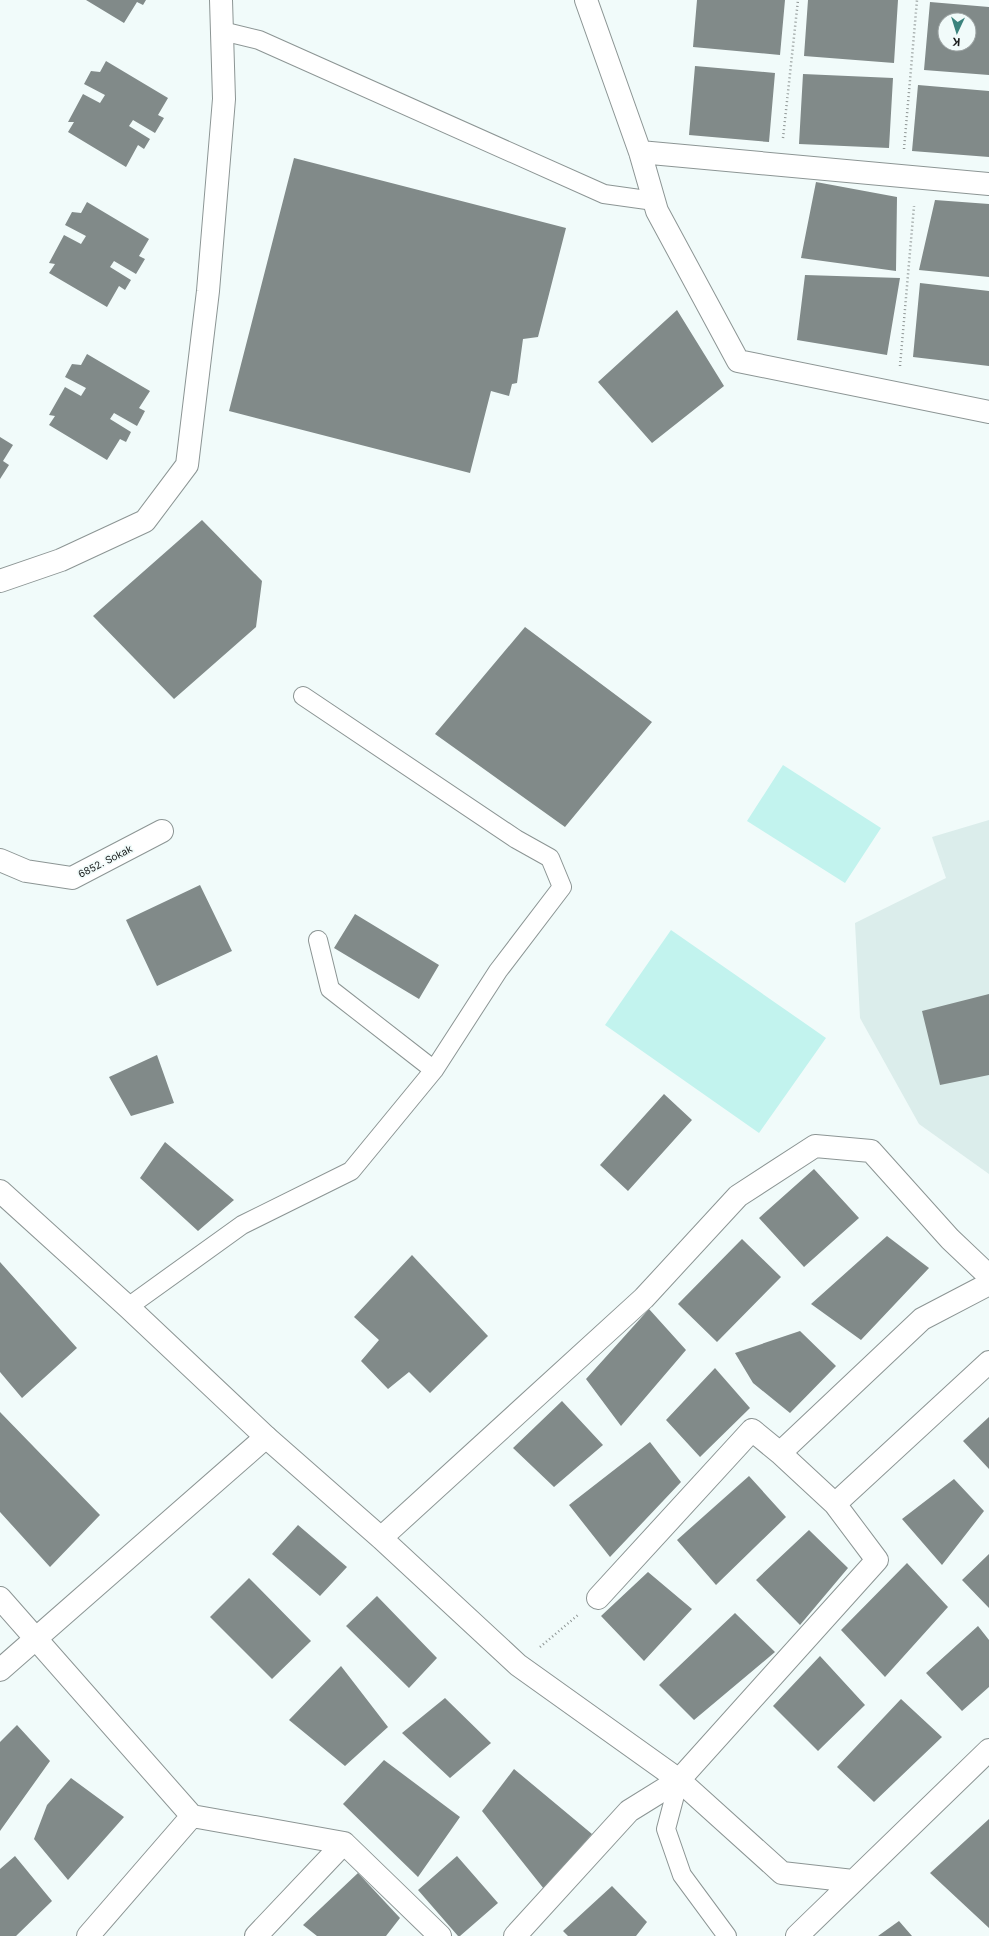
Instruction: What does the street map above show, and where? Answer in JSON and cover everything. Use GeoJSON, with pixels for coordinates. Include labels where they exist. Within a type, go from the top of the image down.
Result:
{"type":"FeatureCollection","features":[{"type":"Feature","properties":{"kind":"street"},"geometry":{"type":"LineString","coordinates":[[0,582],[61,560],[145,520],[187,465],[208,291],[224,106],[221,0]]}},
{"type":"Feature","properties":{"kind":"street"},"geometry":{"type":"LineString","coordinates":[[586,0],[640,152],[657,211],[738,362],[989,412]]}},
{"type":"Feature","properties":{"kind":"street"},"geometry":{"type":"LineString","coordinates":[[640,152],[989,184]]}},
{"type":"Feature","properties":{"kind":"street","name":"6852. Sokak"},"geometry":{"type":"LineString","coordinates":[[0,860],[26,871],[72,878],[162,831]]}},
{"type":"Feature","properties":{"kind":"street"},"geometry":{"type":"LineString","coordinates":[[380,1538],[644,1298],[738,1196],[815,1146],[871,1150],[950,1239],[989,1276]]}},
{"type":"Feature","properties":{"kind":"street"},"geometry":{"type":"LineString","coordinates":[[0,1191],[266,1437],[380,1538],[518,1666],[680,1780],[782,1873],[853,1882]]}},
{"type":"Feature","properties":{"kind":"street"},"geometry":{"type":"LineString","coordinates":[[780,1453],[922,1319],[989,1284]]}},
{"type":"Feature","properties":{"kind":"street"},"geometry":{"type":"LineString","coordinates":[[835,1504],[989,1362]]}},
{"type":"Feature","properties":{"kind":"street"},"geometry":{"type":"LineString","coordinates":[[515,1936],[629,1812],[680,1780],[877,1560],[835,1504],[780,1453],[752,1430],[598,1598]]}},
{"type":"Feature","properties":{"kind":"street"},"geometry":{"type":"LineString","coordinates":[[0,1670],[266,1437]]}},
{"type":"Feature","properties":{"kind":"street"},"geometry":{"type":"LineString","coordinates":[[0,1598],[192,1816],[344,1843],[440,1936]]}},
{"type":"Feature","properties":{"kind":"street"},"geometry":{"type":"LineString","coordinates":[[797,1936],[989,1750]]}},
{"type":"Feature","properties":{"kind":"street"},"geometry":{"type":"LineString","coordinates":[[89,1936],[192,1816]]}},
{"type":"Feature","properties":{"kind":"street"},"geometry":{"type":"LineString","coordinates":[[256,1936],[344,1843]]}},
{"type":"Feature","properties":{"kind":"lane"},"geometry":{"type":"LineString","coordinates":[[222,30],[259,40],[604,194],[654,200]]}},
{"type":"Feature","properties":{"kind":"lane"},"geometry":{"type":"LineString","coordinates":[[128,1308],[242,1225],[351,1171],[434,1070],[498,971],[562,887],[550,858],[516,839],[303,696]]}},
{"type":"Feature","properties":{"kind":"lane"},"geometry":{"type":"LineString","coordinates":[[318,940],[330,989],[434,1070]]}},
{"type":"Feature","properties":{"kind":"lane"},"geometry":{"type":"LineString","coordinates":[[680,1780],[666,1829],[682,1875],[727,1936]]}},
{"type":"Feature","properties":{"kind":"path"},"geometry":{"type":"LineString","coordinates":[[780,164],[798,0]]}},
{"type":"Feature","properties":{"kind":"path"},"geometry":{"type":"LineString","coordinates":[[897,394],[917,0]]}},
{"type":"Feature","properties":{"kind":"path"},"geometry":{"type":"LineString","coordinates":[[518,1666],[598,1598]]}},
{"type":"Feature","properties":{"kind":"shaded area"},"geometry":{"type":"Polygon","coordinates":[[[783,765],[881,828],[845,883],[747,821],[783,765]]]}},
{"type":"Feature","properties":{"kind":"shaded area"},"geometry":{"type":"Polygon","coordinates":[[[989,820],[989,1174],[919,1124],[860,1018],[855,923],[946,878],[932,837],[989,820]]]}},
{"type":"Feature","properties":{"kind":"shaded area"},"geometry":{"type":"Polygon","coordinates":[[[671,930],[826,1038],[759,1133],[605,1025],[671,930]]]}},
{"type":"Feature","properties":{"kind":"building"},"geometry":{"type":"Polygon","coordinates":[[[86,0],[146,0],[143,5],[137,2],[124,23],[86,0]]]}},
{"type":"Feature","properties":{"kind":"building"},"geometry":{"type":"Polygon","coordinates":[[[697,0],[785,0],[780,55],[693,47],[697,0]]]}},
{"type":"Feature","properties":{"kind":"building"},"geometry":{"type":"Polygon","coordinates":[[[808,0],[898,0],[894,63],[804,56],[808,0]]]}},
{"type":"Feature","properties":{"kind":"building"},"geometry":{"type":"Polygon","coordinates":[[[930,2],[989,7],[989,75],[924,70],[930,2]]]}},
{"type":"Feature","properties":{"kind":"building"},"geometry":{"type":"Polygon","coordinates":[[[106,61],[168,98],[158,115],[164,118],[155,133],[133,120],[129,126],[150,139],[144,149],[138,145],[126,167],[68,132],[74,122],[68,122],[83,94],[100,103],[105,95],[84,84],[91,71],[100,72],[106,61]]]}},
{"type":"Feature","properties":{"kind":"building"},"geometry":{"type":"Polygon","coordinates":[[[695,66],[775,73],[769,142],[689,135],[695,66]]]}},
{"type":"Feature","properties":{"kind":"building"},"geometry":{"type":"Polygon","coordinates":[[[803,74],[893,78],[889,148],[799,144],[803,74]]]}},
{"type":"Feature","properties":{"kind":"building"},"geometry":{"type":"Polygon","coordinates":[[[918,85],[989,91],[989,157],[912,151],[918,85]]]}},
{"type":"Feature","properties":{"kind":"building"},"geometry":{"type":"Polygon","coordinates":[[[294,158],[566,228],[538,337],[523,339],[517,383],[512,384],[509,396],[491,391],[470,473],[229,411],[294,158]]]}},
{"type":"Feature","properties":{"kind":"building"},"geometry":{"type":"Polygon","coordinates":[[[816,182],[897,197],[896,271],[801,258],[816,182]]]}},
{"type":"Feature","properties":{"kind":"building"},"geometry":{"type":"Polygon","coordinates":[[[935,200],[989,204],[989,277],[919,270],[935,200]]]}},
{"type":"Feature","properties":{"kind":"building"},"geometry":{"type":"Polygon","coordinates":[[[87,202],[149,239],[139,256],[145,259],[136,274],[114,261],[110,267],[131,280],[125,290],[119,286],[107,307],[49,273],[55,264],[49,263],[64,235],[81,244],[86,236],[65,225],[72,212],[81,213],[87,202]]]}},
{"type":"Feature","properties":{"kind":"building"},"geometry":{"type":"Polygon","coordinates":[[[805,275],[900,278],[887,355],[797,340],[805,275]]]}},
{"type":"Feature","properties":{"kind":"building"},"geometry":{"type":"Polygon","coordinates":[[[920,283],[989,291],[989,366],[913,357],[920,283]]]}},
{"type":"Feature","properties":{"kind":"building"},"geometry":{"type":"Polygon","coordinates":[[[677,310],[724,386],[652,443],[598,382],[677,310]]]}},
{"type":"Feature","properties":{"kind":"building"},"geometry":{"type":"Polygon","coordinates":[[[87,354],[150,391],[139,408],[145,411],[137,426],[114,413],[110,419],[131,432],[126,442],[120,439],[107,460],[49,425],[55,416],[49,415],[65,387],[81,396],[86,388],[65,377],[72,364],[81,365],[87,354]]]}},
{"type":"Feature","properties":{"kind":"building"},"geometry":{"type":"Polygon","coordinates":[[[0,437],[13,445],[3,461],[9,465],[0,479],[0,437]]]}},
{"type":"Feature","properties":{"kind":"building"},"geometry":{"type":"Polygon","coordinates":[[[202,520],[262,581],[256,627],[174,699],[93,616],[202,520]]]}},
{"type":"Feature","properties":{"kind":"building"},"geometry":{"type":"Polygon","coordinates":[[[525,627],[652,722],[565,827],[435,734],[525,627]]]}},
{"type":"Feature","properties":{"kind":"building"},"geometry":{"type":"Polygon","coordinates":[[[200,885],[232,951],[157,986],[126,920],[200,885]]]}},
{"type":"Feature","properties":{"kind":"building"},"geometry":{"type":"Polygon","coordinates":[[[355,914],[439,965],[419,999],[334,948],[355,914]]]}},
{"type":"Feature","properties":{"kind":"building"},"geometry":{"type":"Polygon","coordinates":[[[989,994],[989,1075],[940,1085],[922,1011],[989,994]]]}},
{"type":"Feature","properties":{"kind":"building"},"geometry":{"type":"Polygon","coordinates":[[[157,1055],[174,1103],[131,1116],[109,1077],[157,1055]]]}},
{"type":"Feature","properties":{"kind":"building"},"geometry":{"type":"Polygon","coordinates":[[[664,1094],[692,1120],[628,1191],[600,1165],[664,1094]]]}},
{"type":"Feature","properties":{"kind":"building"},"geometry":{"type":"Polygon","coordinates":[[[165,1142],[234,1200],[198,1231],[140,1178],[165,1142]]]}},
{"type":"Feature","properties":{"kind":"building"},"geometry":{"type":"Polygon","coordinates":[[[814,1169],[859,1218],[804,1267],[759,1218],[814,1169]]]}},
{"type":"Feature","properties":{"kind":"building"},"geometry":{"type":"Polygon","coordinates":[[[887,1236],[929,1268],[861,1340],[811,1304],[887,1236]]]}},
{"type":"Feature","properties":{"kind":"building"},"geometry":{"type":"Polygon","coordinates":[[[742,1239],[781,1277],[717,1342],[678,1304],[742,1239]]]}},
{"type":"Feature","properties":{"kind":"building"},"geometry":{"type":"Polygon","coordinates":[[[412,1255],[488,1336],[430,1393],[409,1372],[388,1389],[361,1361],[379,1340],[354,1317],[412,1255]]]}},
{"type":"Feature","properties":{"kind":"building"},"geometry":{"type":"Polygon","coordinates":[[[0,1262],[77,1348],[22,1398],[0,1372],[0,1262]]]}},
{"type":"Feature","properties":{"kind":"building"},"geometry":{"type":"Polygon","coordinates":[[[649,1309],[686,1350],[621,1426],[586,1379],[649,1309]]]}},
{"type":"Feature","properties":{"kind":"building"},"geometry":{"type":"Polygon","coordinates":[[[800,1331],[836,1366],[790,1413],[753,1383],[735,1353],[800,1331]]]}},
{"type":"Feature","properties":{"kind":"building"},"geometry":{"type":"Polygon","coordinates":[[[715,1368],[750,1408],[700,1457],[666,1420],[715,1368]]]}},
{"type":"Feature","properties":{"kind":"building"},"geometry":{"type":"Polygon","coordinates":[[[562,1401],[603,1445],[554,1487],[513,1448],[562,1401]]]}},
{"type":"Feature","properties":{"kind":"building"},"geometry":{"type":"Polygon","coordinates":[[[0,1412],[100,1515],[50,1567],[0,1512],[0,1412]]]}},
{"type":"Feature","properties":{"kind":"building"},"geometry":{"type":"Polygon","coordinates":[[[989,1417],[989,1469],[963,1441],[989,1417]]]}},
{"type":"Feature","properties":{"kind":"building"},"geometry":{"type":"Polygon","coordinates":[[[650,1442],[681,1482],[610,1557],[569,1505],[650,1442]]]}},
{"type":"Feature","properties":{"kind":"building"},"geometry":{"type":"Polygon","coordinates":[[[749,1476],[786,1517],[716,1585],[677,1540],[749,1476]]]}},
{"type":"Feature","properties":{"kind":"building"},"geometry":{"type":"Polygon","coordinates":[[[954,1479],[984,1511],[942,1565],[902,1519],[954,1479]]]}},
{"type":"Feature","properties":{"kind":"building"},"geometry":{"type":"Polygon","coordinates":[[[298,1525],[347,1567],[320,1596],[272,1554],[298,1525]]]}},
{"type":"Feature","properties":{"kind":"building"},"geometry":{"type":"Polygon","coordinates":[[[809,1530],[848,1568],[800,1625],[756,1580],[809,1530]]]}},
{"type":"Feature","properties":{"kind":"building"},"geometry":{"type":"Polygon","coordinates":[[[989,1554],[989,1608],[962,1580],[989,1554]]]}},
{"type":"Feature","properties":{"kind":"building"},"geometry":{"type":"Polygon","coordinates":[[[907,1563],[948,1607],[885,1677],[841,1630],[907,1563]]]}},
{"type":"Feature","properties":{"kind":"building"},"geometry":{"type":"Polygon","coordinates":[[[648,1572],[692,1609],[644,1661],[601,1616],[648,1572]]]}},
{"type":"Feature","properties":{"kind":"building"},"geometry":{"type":"Polygon","coordinates":[[[249,1578],[311,1641],[272,1679],[210,1617],[249,1578]]]}},
{"type":"Feature","properties":{"kind":"building"},"geometry":{"type":"Polygon","coordinates":[[[377,1596],[437,1658],[409,1688],[346,1626],[377,1596]]]}},
{"type":"Feature","properties":{"kind":"building"},"geometry":{"type":"Polygon","coordinates":[[[735,1613],[775,1652],[694,1720],[659,1685],[735,1613]]]}},
{"type":"Feature","properties":{"kind":"building"},"geometry":{"type":"Polygon","coordinates":[[[978,1626],[989,1640],[989,1687],[962,1711],[926,1673],[978,1626]]]}},
{"type":"Feature","properties":{"kind":"building"},"geometry":{"type":"Polygon","coordinates":[[[820,1656],[865,1705],[818,1751],[773,1706],[820,1656]]]}},
{"type":"Feature","properties":{"kind":"building"},"geometry":{"type":"Polygon","coordinates":[[[341,1666],[388,1727],[345,1766],[289,1720],[341,1666]]]}},
{"type":"Feature","properties":{"kind":"building"},"geometry":{"type":"Polygon","coordinates":[[[445,1698],[491,1743],[450,1778],[402,1733],[445,1698]]]}},
{"type":"Feature","properties":{"kind":"building"},"geometry":{"type":"Polygon","coordinates":[[[901,1699],[942,1737],[874,1802],[837,1767],[901,1699]]]}},
{"type":"Feature","properties":{"kind":"building"},"geometry":{"type":"Polygon","coordinates":[[[17,1725],[50,1761],[0,1831],[0,1742],[17,1725]]]}},
{"type":"Feature","properties":{"kind":"building"},"geometry":{"type":"Polygon","coordinates":[[[384,1760],[460,1817],[418,1877],[343,1804],[384,1760]]]}},
{"type":"Feature","properties":{"kind":"building"},"geometry":{"type":"Polygon","coordinates":[[[514,1769],[592,1834],[544,1889],[482,1811],[514,1769]]]}},
{"type":"Feature","properties":{"kind":"building"},"geometry":{"type":"Polygon","coordinates":[[[71,1778],[124,1817],[68,1880],[34,1839],[47,1805],[71,1778]]]}},
{"type":"Feature","properties":{"kind":"building"},"geometry":{"type":"Polygon","coordinates":[[[989,1819],[989,1928],[930,1873],[989,1819]]]}},
{"type":"Feature","properties":{"kind":"building"},"geometry":{"type":"Polygon","coordinates":[[[15,1856],[52,1901],[16,1936],[0,1936],[0,1869],[15,1856]]]}},
{"type":"Feature","properties":{"kind":"building"},"geometry":{"type":"Polygon","coordinates":[[[457,1856],[498,1903],[460,1936],[458,1936],[418,1890],[457,1856]]]}},
{"type":"Feature","properties":{"kind":"building"},"geometry":{"type":"Polygon","coordinates":[[[358,1873],[400,1918],[386,1936],[317,1936],[303,1925],[358,1873]]]}},
{"type":"Feature","properties":{"kind":"building"},"geometry":{"type":"Polygon","coordinates":[[[612,1886],[647,1922],[636,1936],[568,1936],[563,1931],[612,1886]]]}},
{"type":"Feature","properties":{"kind":"building"},"geometry":{"type":"Polygon","coordinates":[[[899,1921],[912,1936],[878,1936],[899,1921]]]}}]}
